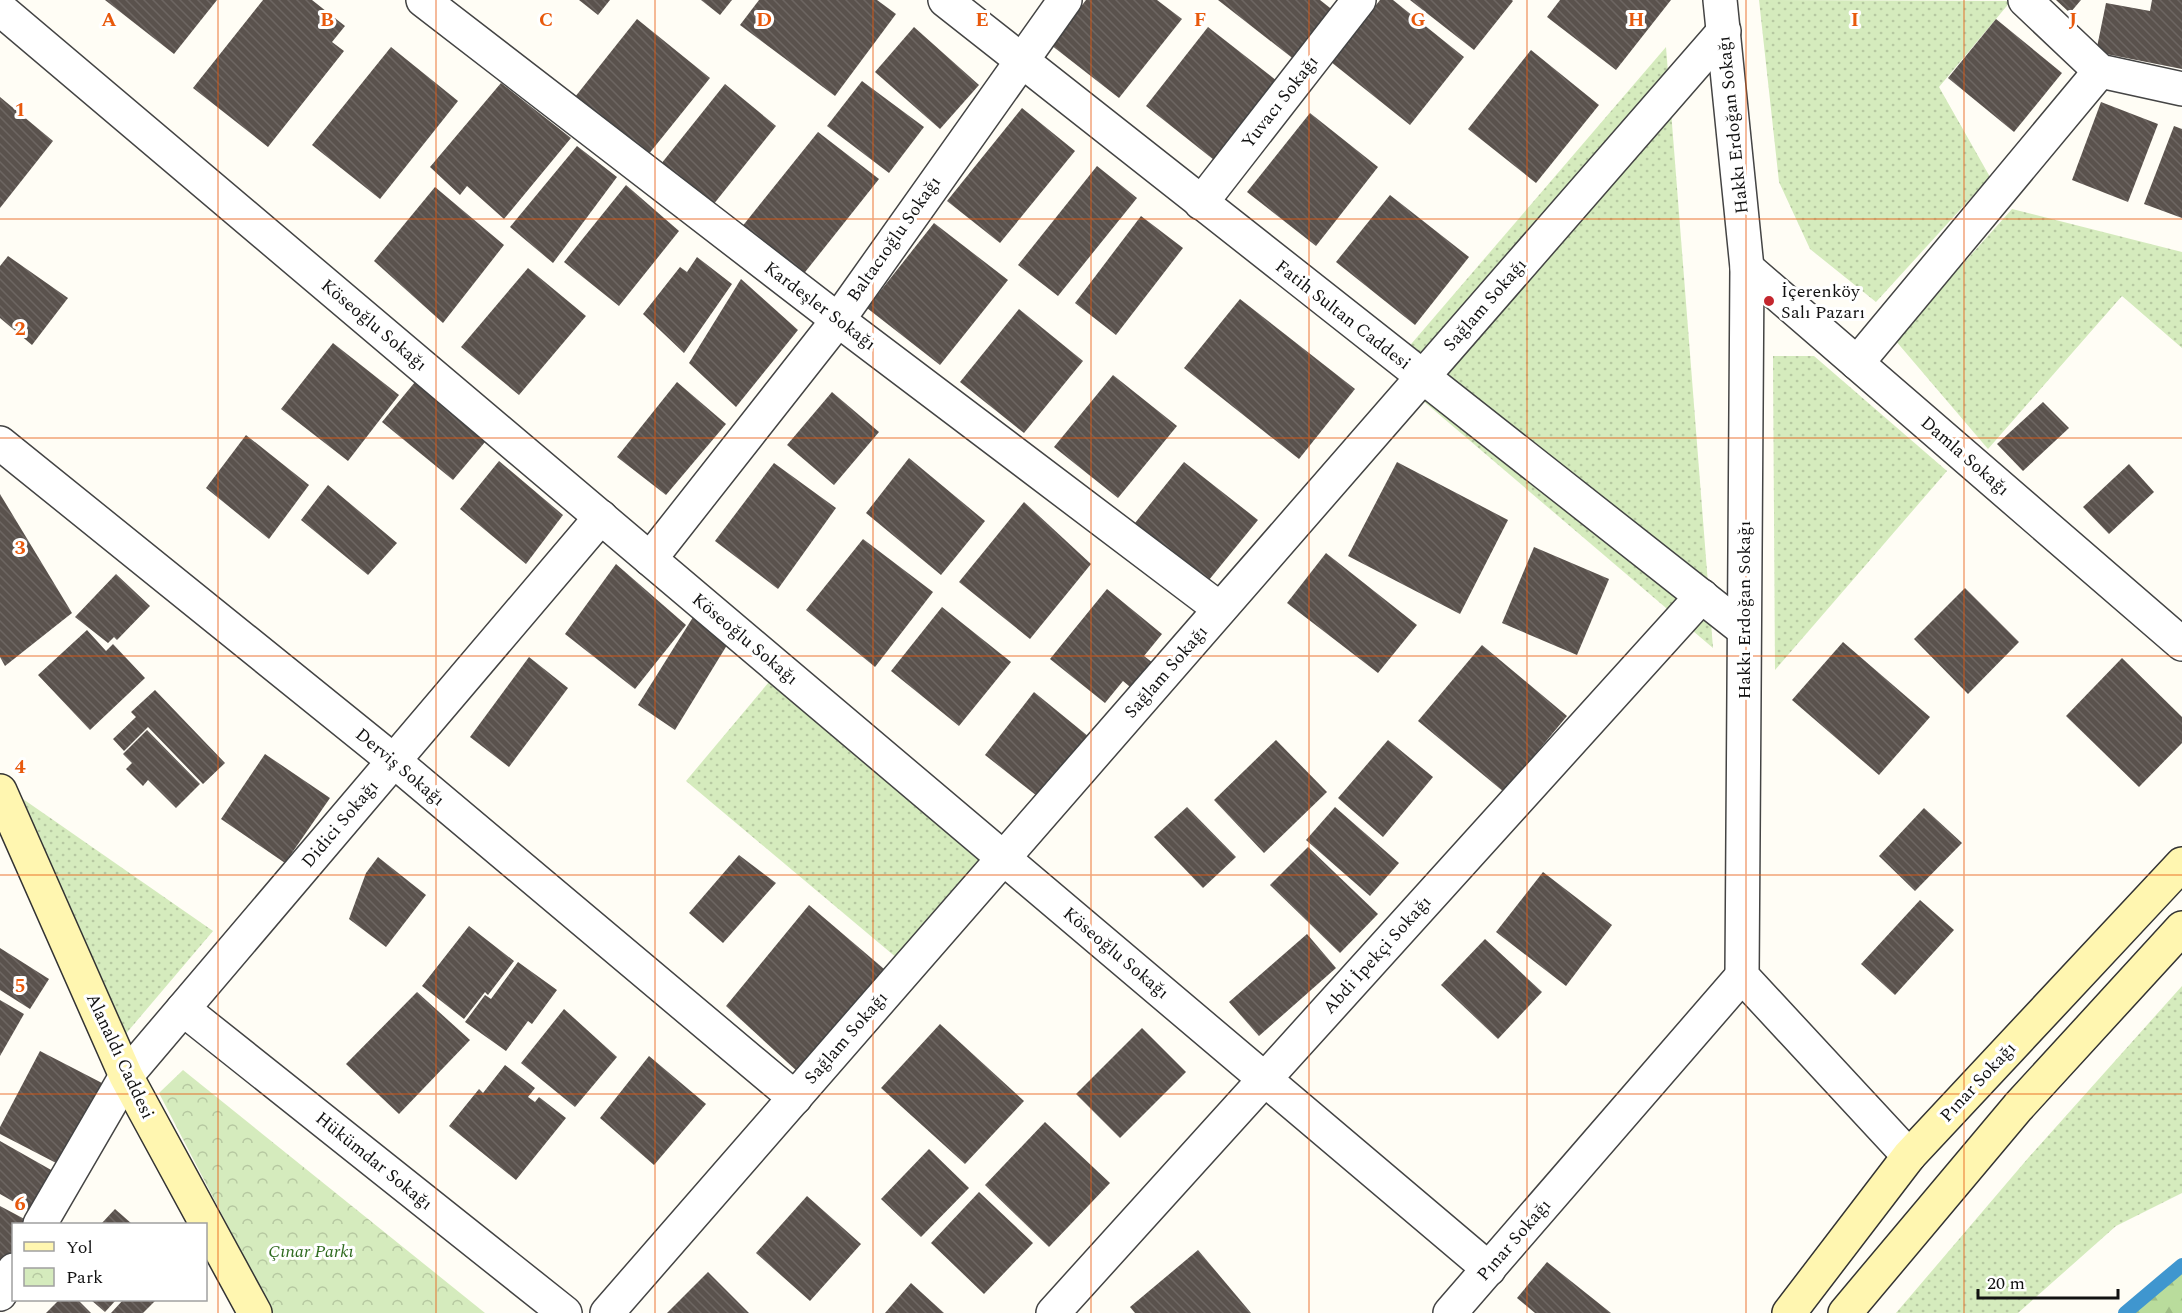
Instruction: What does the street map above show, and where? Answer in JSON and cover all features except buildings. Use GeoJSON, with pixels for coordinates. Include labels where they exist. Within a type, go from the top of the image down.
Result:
{"type":"FeatureCollection","features":[{"type":"Feature","properties":{"kind":"main road","name":"Alanaldı Caddesi"},"geometry":{"type":"LineString","coordinates":[[2,804],[126,1076],[206,1223]]}},
{"type":"Feature","properties":{"kind":"main road","name":"Pınar Sokağı"},"geometry":{"type":"LineString","coordinates":[[1789,1313],[1909,1156],[2182,864]]}},
{"type":"Feature","properties":{"kind":"main road"},"geometry":{"type":"LineString","coordinates":[[1845,1313],[2018,1107],[2182,928]]}},
{"type":"Feature","properties":{"kind":"main road","name":"Alanaldı Caddesi"},"geometry":{"type":"LineString","coordinates":[[207,1225],[255,1313]]}},
{"type":"Feature","properties":{"kind":"street","name":"Kardeşler Sokağı"},"geometry":{"type":"LineString","coordinates":[[423,0],[838,320],[1220,609]]}},
{"type":"Feature","properties":{"kind":"street","name":"Fatih Sultan Caddesi"},"geometry":{"type":"LineString","coordinates":[[945,0],[1201,204],[1743,628]]}},
{"type":"Feature","properties":{"kind":"street","name":"Baltacıoğlu Sokağı"},"geometry":{"type":"LineString","coordinates":[[650,558],[838,320],[1020,60],[1065,0]]}},
{"type":"Feature","properties":{"kind":"street","name":"Yuvacı Sokağı"},"geometry":{"type":"LineString","coordinates":[[1201,204],[1359,0]]}},
{"type":"Feature","properties":{"kind":"street"},"geometry":{"type":"LineString","coordinates":[[2025,0],[2100,71],[2182,89]]}},
{"type":"Feature","properties":{"kind":"street","name":"Köseoğlu Sokağı"},"geometry":{"type":"LineString","coordinates":[[0,9],[1489,1269]]}},
{"type":"Feature","properties":{"kind":"street","name":"Hakkı Erdoğan Sokağı"},"geometry":{"type":"LineString","coordinates":[[1722,15],[1747,268],[1742,976]]}},
{"type":"Feature","properties":{"kind":"street","name":"Sağlam Sokağı"},"geometry":{"type":"LineString","coordinates":[[607,1313],[1422,377],[1722,15]]}},
{"type":"Feature","properties":{"kind":"street"},"geometry":{"type":"LineString","coordinates":[[1857,363],[2100,71]]}},
{"type":"Feature","properties":{"kind":"street","name":"Damla Sokağı"},"geometry":{"type":"LineString","coordinates":[[1747,268],[2182,644]]}},
{"type":"Feature","properties":{"kind":"street","name":"Derviş Sokağı"},"geometry":{"type":"LineString","coordinates":[[0,443],[394,761],[795,1098]]}},
{"type":"Feature","properties":{"kind":"street","name":"Didici Sokağı"},"geometry":{"type":"LineString","coordinates":[[41,1223],[126,1076],[601,517]]}},
{"type":"Feature","properties":{"kind":"street","name":"Abdi İpekçi Sokağı"},"geometry":{"type":"LineString","coordinates":[[1053,1313],[1702,596]]}},
{"type":"Feature","properties":{"kind":"street"},"geometry":{"type":"LineString","coordinates":[[1742,976],[1909,1156]]}},
{"type":"Feature","properties":{"kind":"street","name":"Pınar Sokağı"},"geometry":{"type":"LineString","coordinates":[[1450,1313],[1742,976]]}},
{"type":"Feature","properties":{"kind":"street","name":"Hükümdar Sokağı"},"geometry":{"type":"LineString","coordinates":[[183,1009],[565,1313]]}},
{"type":"Feature","properties":{"kind":"street"},"geometry":{"type":"LineString","coordinates":[[0,1294],[12,1273]]}},
{"type":"Feature","properties":{"kind":"green space"},"geometry":{"type":"Polygon","coordinates":[[[1759,0],[2011,1],[1939,87],[1990,177],[1876,302],[1810,249],[1779,182],[1759,0]]]}},
{"type":"Feature","properties":{"kind":"green space"},"geometry":{"type":"Polygon","coordinates":[[[1666,47],[1713,648],[1388,371],[1666,47]]]}},
{"type":"Feature","properties":{"kind":"green space"},"geometry":{"type":"Polygon","coordinates":[[[2012,209],[2182,252],[2182,348],[2122,296],[1988,449],[1895,340],[2012,209]]]}},
{"type":"Feature","properties":{"kind":"green space"},"geometry":{"type":"Polygon","coordinates":[[[1773,356],[1814,356],[1947,471],[1775,670],[1773,356]]]}},
{"type":"Feature","properties":{"kind":"green space"},"geometry":{"type":"Polygon","coordinates":[[[779,670],[1003,858],[910,969],[686,781],[779,670]]]}},
{"type":"Feature","properties":{"kind":"green space"},"geometry":{"type":"Polygon","coordinates":[[[23,799],[213,931],[118,1043],[23,799]]]}},
{"type":"Feature","properties":{"kind":"green space"},"geometry":{"type":"Polygon","coordinates":[[[2182,986],[2182,1193],[2116,1226],[2018,1313],[1896,1313],[2029,1157],[2182,986]]]}},
{"type":"Feature","properties":{"kind":"green space","name":"Çınar Parkı"},"geometry":{"type":"Polygon","coordinates":[[[183,1070],[485,1313],[273,1313],[159,1093],[183,1070]]]}},
{"type":"Feature","properties":{"kind":"green space"},"geometry":{"type":"Polygon","coordinates":[[[2182,1270],[2182,1313],[2132,1313],[2182,1270]]]}},
{"type":"Feature","properties":{"kind":"waterway"},"geometry":{"type":"LineString","coordinates":[[2125,1313],[2182,1265]]}},
{"type":"Feature","properties":{"kind":"place","name":"İçerenköy Salı Pazarı"},"geometry":{"type":"Point","coordinates":[1769,301]}}]}
